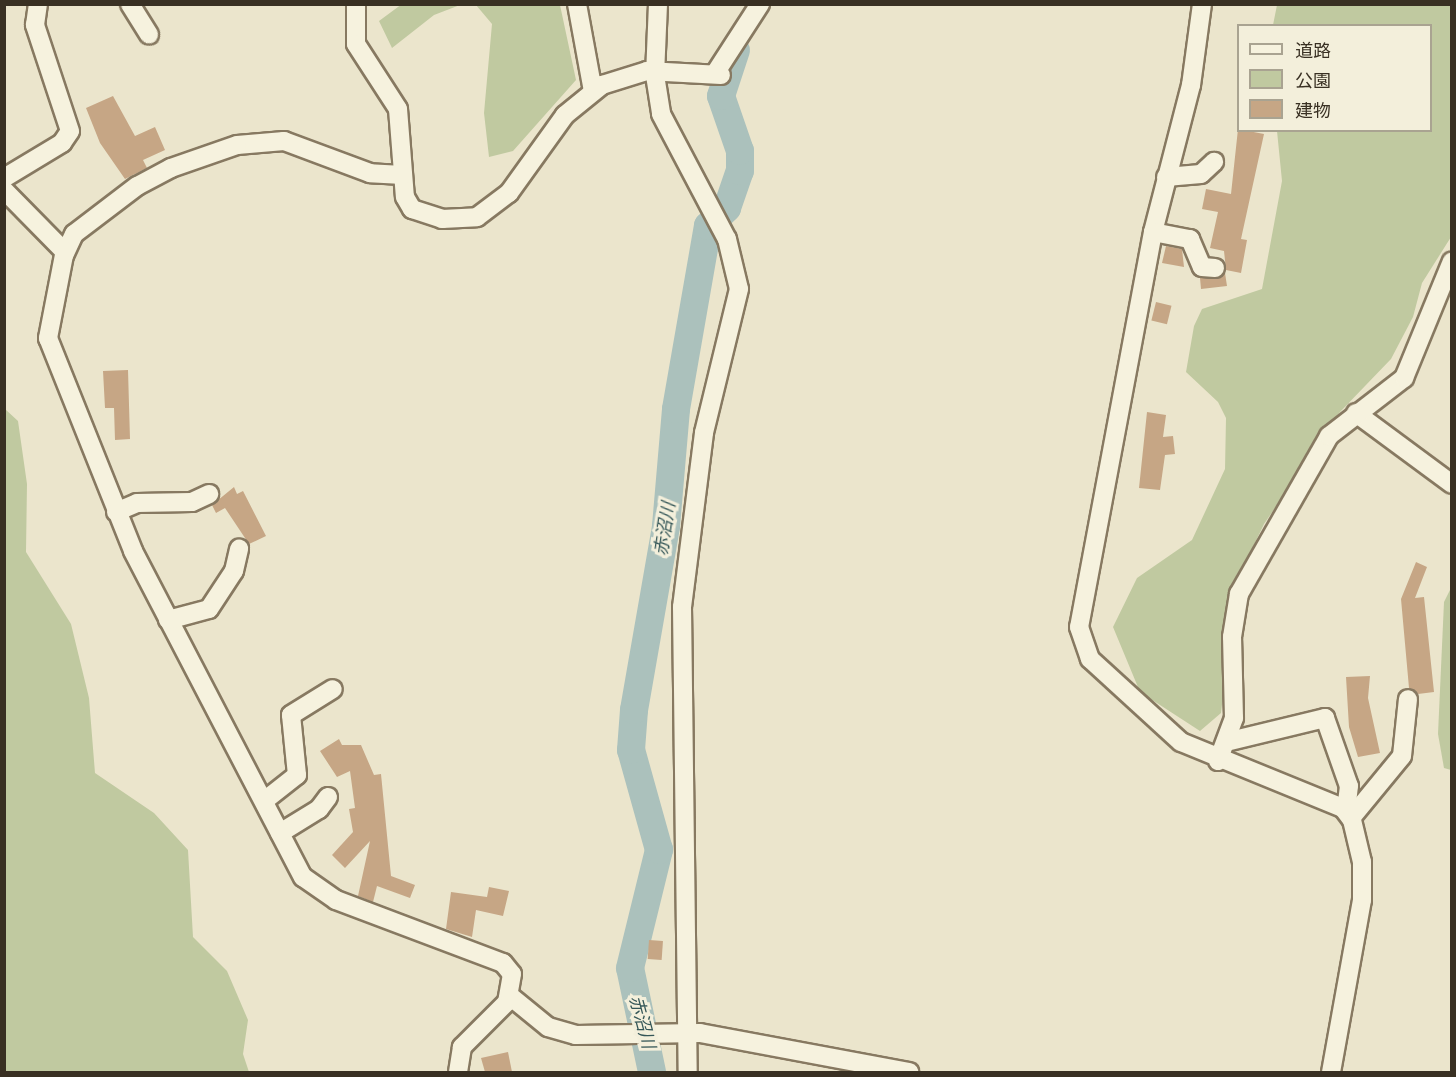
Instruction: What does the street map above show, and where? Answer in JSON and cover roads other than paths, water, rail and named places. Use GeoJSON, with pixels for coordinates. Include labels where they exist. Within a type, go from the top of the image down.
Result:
{"type":"FeatureCollection","features":[{"type":"Feature","properties":{"kind":"street"},"geometry":{"type":"LineString","coordinates":[[4,178],[62,143],[70,131],[36,32],[38,4]]}},
{"type":"Feature","properties":{"kind":"street"},"geometry":{"type":"LineString","coordinates":[[130,4],[149,34]]}},
{"type":"Feature","properties":{"kind":"street"},"geometry":{"type":"LineString","coordinates":[[356,4],[356,44],[398,109],[403,175],[412,209],[442,219],[477,217],[509,193],[565,115],[593,91],[622,76],[647,71],[655,75],[718,73],[760,4]]}},
{"type":"Feature","properties":{"kind":"street"},"geometry":{"type":"LineString","coordinates":[[577,4],[593,91]]}},
{"type":"Feature","properties":{"kind":"street"},"geometry":{"type":"LineString","coordinates":[[658,4],[655,75],[661,114],[728,239],[739,289],[704,434],[682,607],[688,1072]]}},
{"type":"Feature","properties":{"kind":"street"},"geometry":{"type":"LineString","coordinates":[[1202,4],[1191,85],[1152,232],[1078,627],[1084,652],[1109,679],[1180,742],[1218,761],[1348,814]]}},
{"type":"Feature","properties":{"kind":"street"},"geometry":{"type":"LineString","coordinates":[[403,175],[370,173],[297,142],[237,145],[203,154],[137,186],[74,234],[65,252],[48,338],[116,512],[168,620],[303,877],[318,890],[432,940],[503,963],[514,981],[510,996],[462,1047],[458,1072]]}},
{"type":"Feature","properties":{"kind":"street"},"geometry":{"type":"LineString","coordinates":[[1166,177],[1201,174],[1214,162]]}},
{"type":"Feature","properties":{"kind":"street"},"geometry":{"type":"LineString","coordinates":[[4,190],[65,252]]}},
{"type":"Feature","properties":{"kind":"street"},"geometry":{"type":"LineString","coordinates":[[1152,232],[1190,239],[1202,267],[1215,268]]}},
{"type":"Feature","properties":{"kind":"street"},"geometry":{"type":"LineString","coordinates":[[1218,761],[1226,742],[1235,705],[1232,637],[1239,594],[1313,458],[1356,413],[1404,378],[1452,261]]}},
{"type":"Feature","properties":{"kind":"street"},"geometry":{"type":"LineString","coordinates":[[1356,413],[1452,484]]}},
{"type":"Feature","properties":{"kind":"street"},"geometry":{"type":"LineString","coordinates":[[116,512],[137,503],[192,502],[209,494]]}},
{"type":"Feature","properties":{"kind":"street"},"geometry":{"type":"LineString","coordinates":[[168,620],[209,609],[234,571],[239,549]]}},
{"type":"Feature","properties":{"kind":"street"},"geometry":{"type":"LineString","coordinates":[[264,801],[297,775],[291,715],[333,689]]}},
{"type":"Feature","properties":{"kind":"street"},"geometry":{"type":"LineString","coordinates":[[1348,814],[1402,756],[1408,699]]}},
{"type":"Feature","properties":{"kind":"street"},"geometry":{"type":"LineString","coordinates":[[1226,742],[1325,718],[1349,786],[1348,814],[1362,862],[1363,893],[1331,1072]]}},
{"type":"Feature","properties":{"kind":"street"},"geometry":{"type":"LineString","coordinates":[[280,833],[319,809],[328,797]]}},
{"type":"Feature","properties":{"kind":"street"},"geometry":{"type":"LineString","coordinates":[[510,996],[548,1027],[576,1035],[687,1032],[909,1072]]}},
{"type":"Feature","properties":{"kind":"waterway","name":"赤沼川"},"geometry":{"type":"LineString","coordinates":[[652,1072],[630,968],[659,850],[631,750],[634,710],[666,526],[676,409],[708,226],[727,208],[740,171],[740,151],[721,96],[736,50]]}}]}
